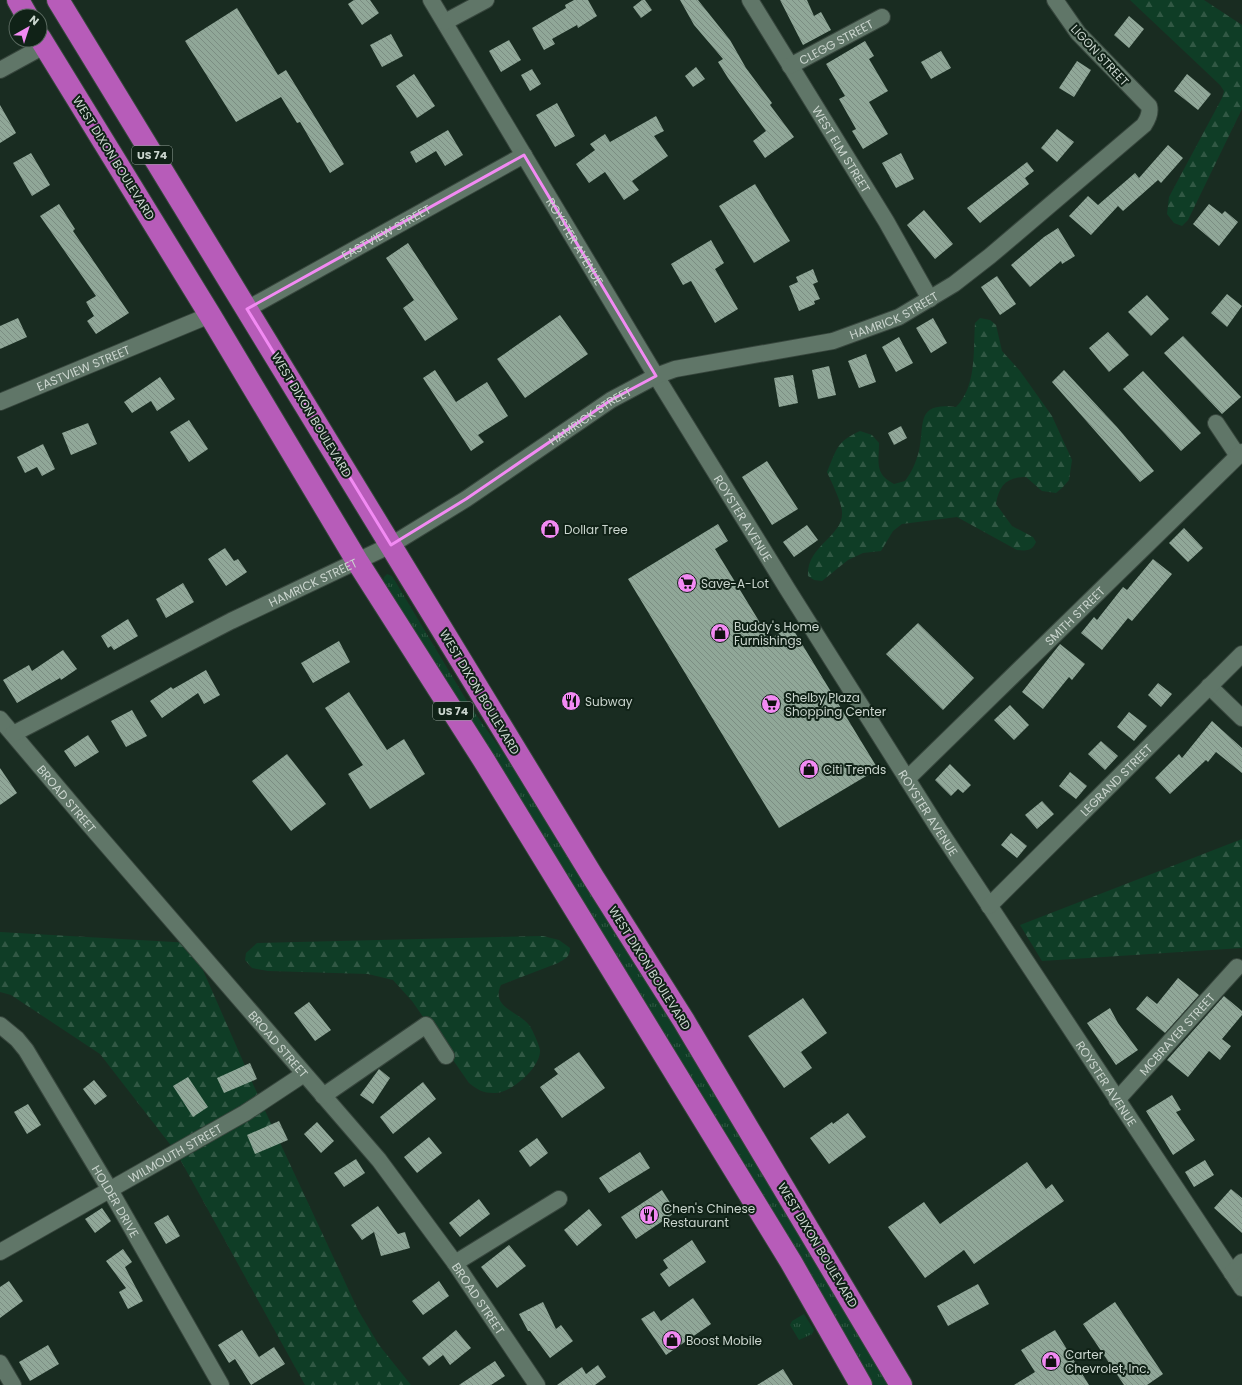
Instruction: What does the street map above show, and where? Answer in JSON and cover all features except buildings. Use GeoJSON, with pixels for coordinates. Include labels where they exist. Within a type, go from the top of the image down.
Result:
{"type":"FeatureCollection","features":[{"type":"Feature","properties":{"kind":"highway","name":"WEST DIXON BOULEVARD"},"geometry":{"type":"LineString","coordinates":[[58,0],[589,870],[684,1021],[901,1385]]}},
{"type":"Feature","properties":{"kind":"highway","name":"WEST DIXON BOULEVARD"},"geometry":{"type":"LineString","coordinates":[[46,48],[210,315],[358,561],[485,762],[791,1262],[862,1385]]}},
{"type":"Feature","properties":{"kind":"street","name":"ROYSTER AVENUE"},"geometry":{"type":"LineString","coordinates":[[431,0],[656,376],[907,779],[1117,1100],[1237,1268],[1242,1288]]}},
{"type":"Feature","properties":{"kind":"street"},"geometry":{"type":"LineString","coordinates":[[445,22],[486,0]]}},
{"type":"Feature","properties":{"kind":"street","name":"WEST ELM STREET"},"geometry":{"type":"LineString","coordinates":[[750,0],[886,221],[930,299]]}},
{"type":"Feature","properties":{"kind":"street","name":"LIGON STREET"},"geometry":{"type":"LineString","coordinates":[[1054,0],[1078,33],[1149,106]]}},
{"type":"Feature","properties":{"kind":"street","name":"CLEGG STREET"},"geometry":{"type":"LineString","coordinates":[[790,66],[882,17]]}},
{"type":"Feature","properties":{"kind":"street"},"geometry":{"type":"LineString","coordinates":[[0,70],[33,48]]}},
{"type":"Feature","properties":{"kind":"street","name":"HAMRICK STREET"},"geometry":{"type":"LineString","coordinates":[[13,734],[231,621],[391,545],[466,500],[611,400],[656,376],[675,369],[697,364],[833,340],[899,317],[954,284],[990,256],[1144,125],[1150,114],[1149,106]]}},
{"type":"Feature","properties":{"kind":"street","name":"EASTVIEW STREET"},"geometry":{"type":"LineString","coordinates":[[247,309],[524,155]]}},
{"type":"Feature","properties":{"kind":"street","name":"EASTVIEW STREET"},"geometry":{"type":"LineString","coordinates":[[0,402],[210,315]]}},
{"type":"Feature","properties":{"kind":"street"},"geometry":{"type":"LineString","coordinates":[[1216,423],[1240,454]]}},
{"type":"Feature","properties":{"kind":"street","name":"SMITH STREET"},"geometry":{"type":"LineString","coordinates":[[907,779],[1240,454]]}},
{"type":"Feature","properties":{"kind":"street","name":"LEGRAND STREET"},"geometry":{"type":"LineString","coordinates":[[989,906],[1242,654]]}},
{"type":"Feature","properties":{"kind":"street"},"geometry":{"type":"LineString","coordinates":[[1209,686],[1242,718]]}},
{"type":"Feature","properties":{"kind":"street","name":"BROAD STREET"},"geometry":{"type":"LineString","coordinates":[[0,718],[379,1160],[454,1263],[537,1385]]}},
{"type":"Feature","properties":{"kind":"street","name":"MCBRAYER STREET"},"geometry":{"type":"LineString","coordinates":[[1117,1100],[1236,967]]}},
{"type":"Feature","properties":{"kind":"street","name":"HOLDER DRIVE"},"geometry":{"type":"LineString","coordinates":[[0,1025],[12,1034],[26,1050],[110,1190],[221,1385]]}},
{"type":"Feature","properties":{"kind":"street"},"geometry":{"type":"LineString","coordinates":[[323,1096],[426,1025],[446,1056]]}},
{"type":"Feature","properties":{"kind":"street","name":"WILMOUTH STREET"},"geometry":{"type":"LineString","coordinates":[[0,1252],[245,1113],[304,1074]]}},
{"type":"Feature","properties":{"kind":"street"},"geometry":{"type":"LineString","coordinates":[[454,1263],[559,1199]]}},
{"type":"Feature","properties":{"kind":"street"},"geometry":{"type":"LineString","coordinates":[[0,1363],[13,1385]]}},
{"type":"Feature","properties":{"kind":"highlighted area"},"geometry":{"type":"Polygon","coordinates":[[[524,155],[656,376],[611,400],[466,499],[391,545],[247,309],[524,155]]]}},
{"type":"Feature","properties":{"kind":"green space"},"geometry":{"type":"Polygon","coordinates":[[[1130,0],[1204,0],[1242,25],[1242,109],[1188,220],[1182,226],[1174,223],[1167,214],[1169,197],[1222,98],[1224,91],[1220,85],[1130,0]]]}},
{"type":"Feature","properties":{"kind":"green space"},"geometry":{"type":"Polygon","coordinates":[[[980,318],[990,320],[996,325],[1002,351],[1020,371],[1052,416],[1072,460],[1069,480],[1056,493],[1042,491],[1026,477],[1019,477],[1009,481],[999,492],[996,504],[1012,526],[1033,537],[1036,542],[1033,547],[1029,550],[1017,550],[957,517],[902,524],[893,531],[881,551],[863,553],[848,560],[822,581],[814,580],[808,576],[809,566],[813,557],[818,549],[832,535],[841,520],[842,508],[827,472],[838,447],[846,439],[860,431],[872,435],[879,443],[878,462],[880,472],[894,484],[905,481],[917,459],[924,417],[934,408],[943,406],[956,407],[963,399],[968,389],[973,368],[975,323],[980,318]]]}},
{"type":"Feature","properties":{"kind":"green space"},"geometry":{"type":"Polygon","coordinates":[[[387,574],[392,576],[470,706],[534,796],[891,1385],[872,1385],[414,635],[383,580],[387,574]]]}},
{"type":"Feature","properties":{"kind":"green space"},"geometry":{"type":"Polygon","coordinates":[[[1242,839],[1242,948],[1042,961],[1020,925],[1242,839]]]}},
{"type":"Feature","properties":{"kind":"green space"},"geometry":{"type":"Polygon","coordinates":[[[0,932],[191,943],[261,1102],[358,1310],[379,1345],[411,1385],[305,1385],[176,1152],[100,1054],[11,995],[0,992],[0,932]]]}},
{"type":"Feature","properties":{"kind":"green space"},"geometry":{"type":"Polygon","coordinates":[[[543,936],[559,940],[570,948],[568,956],[558,963],[501,985],[499,993],[499,999],[502,1004],[524,1020],[530,1027],[540,1048],[539,1057],[530,1072],[516,1085],[501,1092],[494,1093],[481,1091],[469,1083],[412,1001],[393,980],[368,974],[268,971],[252,968],[245,960],[246,953],[257,943],[543,936]]]}},
{"type":"Feature","properties":{"kind":"green space"},"geometry":{"type":"Polygon","coordinates":[[[804,1314],[814,1330],[812,1334],[799,1340],[790,1325],[792,1321],[804,1314]]]}},
{"type":"Feature","properties":{"kind":"place","name":"Dollar Tree"},"geometry":{"type":"Point","coordinates":[550,529]}},
{"type":"Feature","properties":{"kind":"place","name":"Save-A-Lot"},"geometry":{"type":"Point","coordinates":[687,583]}},
{"type":"Feature","properties":{"kind":"place","name":"Buddy's Home Furnishings"},"geometry":{"type":"Point","coordinates":[720,633]}},
{"type":"Feature","properties":{"kind":"place","name":"Subway"},"geometry":{"type":"Point","coordinates":[571,701]}},
{"type":"Feature","properties":{"kind":"place","name":"Shelby Plaza Shopping Center"},"geometry":{"type":"Point","coordinates":[771,704]}},
{"type":"Feature","properties":{"kind":"place","name":"Citi Trends"},"geometry":{"type":"Point","coordinates":[809,769]}},
{"type":"Feature","properties":{"kind":"place","name":"Chen's Chinese Restaurant"},"geometry":{"type":"Point","coordinates":[649,1215]}},
{"type":"Feature","properties":{"kind":"place","name":"Boost Mobile"},"geometry":{"type":"Point","coordinates":[672,1340]}},
{"type":"Feature","properties":{"kind":"place","name":"Carter Chevrolet, Inc."},"geometry":{"type":"Point","coordinates":[1051,1361]}}]}
